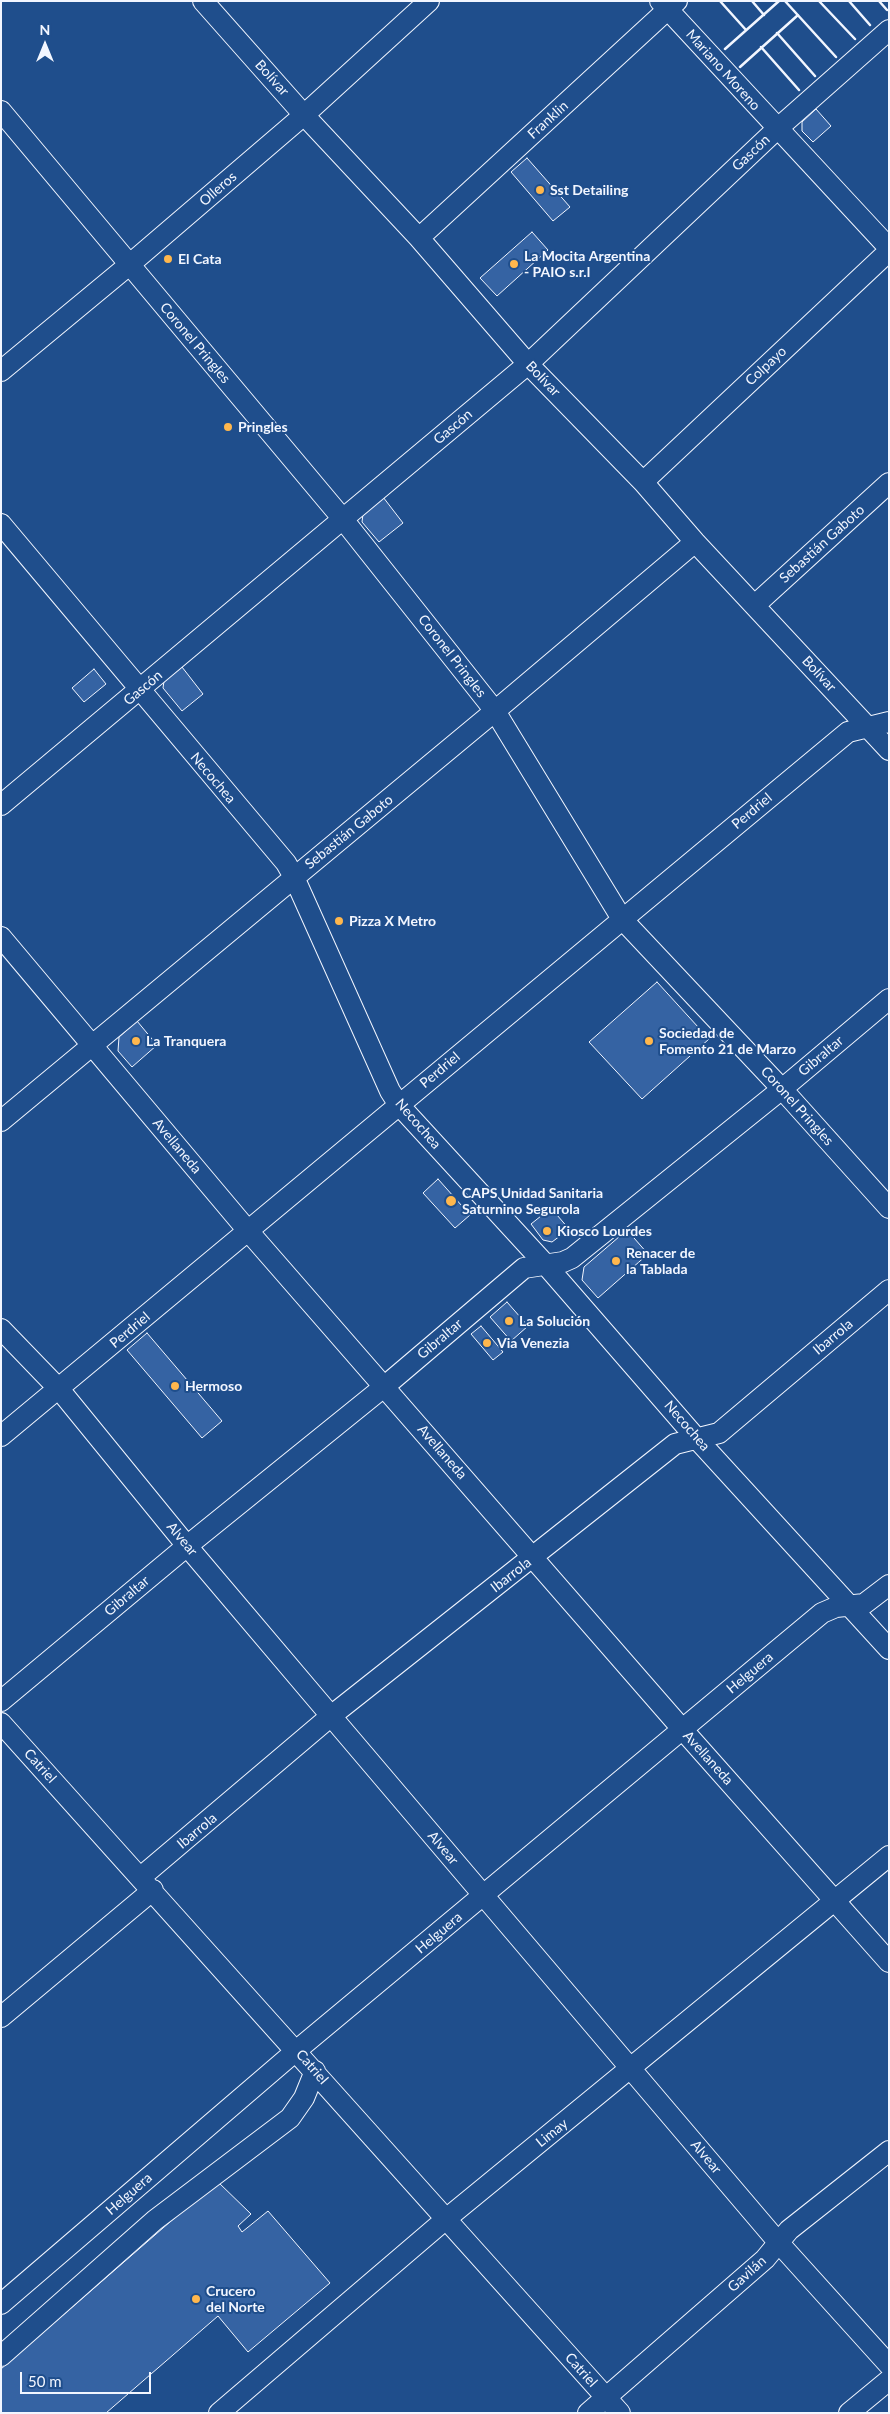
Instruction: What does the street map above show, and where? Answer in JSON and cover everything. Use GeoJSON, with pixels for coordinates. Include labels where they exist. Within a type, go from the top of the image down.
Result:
{"type":"FeatureCollection","features":[{"type":"Feature","properties":{"kind":"street","name":"Bolívar"},"geometry":{"type":"LineString","coordinates":[[203,1],[304,115],[419,238],[528,364],[643,482],[695,542],[889,750]]}},
{"type":"Feature","properties":{"kind":"street","name":"Olleros"},"geometry":{"type":"LineString","coordinates":[[1,371],[130,266],[304,115],[429,1]]}},
{"type":"Feature","properties":{"kind":"street","name":"Mariano Moreno"},"geometry":{"type":"LineString","coordinates":[[668,4],[777,129],[889,249]]}},
{"type":"Feature","properties":{"kind":"street","name":"Franklin"},"geometry":{"type":"LineString","coordinates":[[419,238],[668,4]]}},
{"type":"Feature","properties":{"kind":"street","name":"Gascón"},"geometry":{"type":"LineString","coordinates":[[1,805],[528,364],[777,129],[889,30]]}},
{"type":"Feature","properties":{"kind":"street","name":"Coronel Pringles"},"geometry":{"type":"LineString","coordinates":[[1,111],[342,518],[495,711],[622,919],[782,1089],[889,1208]]}},
{"type":"Feature","properties":{"kind":"street","name":"Colpayo"},"geometry":{"type":"LineString","coordinates":[[643,482],[889,249]]}},
{"type":"Feature","properties":{"kind":"street","name":"Sebastián Gaboto"},"geometry":{"type":"LineString","coordinates":[[755,605],[889,483]]}},
{"type":"Feature","properties":{"kind":"street","name":"Necochea"},"geometry":{"type":"LineString","coordinates":[[1,524],[139,691],[280,856],[294,877],[390,1091],[399,1105],[546,1264],[697,1439],[889,1650]]}},
{"type":"Feature","properties":{"kind":"street","name":"Sebastián Gaboto"},"geometry":{"type":"LineString","coordinates":[[1,1121],[495,711],[695,542]]}},
{"type":"Feature","properties":{"kind":"street","name":"Perdriel"},"geometry":{"type":"LineString","coordinates":[[1,1436],[249,1232],[848,732],[889,722]]}},
{"type":"Feature","properties":{"kind":"street","name":"Avellaneda"},"geometry":{"type":"LineString","coordinates":[[1,937],[249,1232],[683,1730],[836,1900],[889,1962]]}},
{"type":"Feature","properties":{"kind":"street","name":"Gibraltar"},"geometry":{"type":"LineString","coordinates":[[1,1701],[187,1546],[385,1386],[524,1268],[563,1262],[572,1258],[782,1089],[889,999]]}},
{"type":"Feature","properties":{"kind":"street","name":"Ibarrola"},"geometry":{"type":"LineString","coordinates":[[1,2017],[331,1716],[534,1558],[675,1444],[720,1433],[889,1290]]}},
{"type":"Feature","properties":{"kind":"street","name":"Alvear"},"geometry":{"type":"LineString","coordinates":[[1,1329],[59,1389],[187,1546],[778,2242],[889,2365]]}},
{"type":"Feature","properties":{"kind":"street","name":"Helguera"},"geometry":{"type":"LineString","coordinates":[[1,2304],[297,2050],[822,1613],[828,1609],[864,1604],[889,1585]]}},
{"type":"Feature","properties":{"kind":"street","name":"Catriel"},"geometry":{"type":"LineString","coordinates":[[1,1723],[297,2050],[620,2413]]}},
{"type":"Feature","properties":{"kind":"street","name":"Limay"},"geometry":{"type":"LineString","coordinates":[[219,2413],[446,2219],[889,1856]]}},
{"type":"Feature","properties":{"kind":"street"},"geometry":{"type":"LineString","coordinates":[[1,2356],[155,2220],[290,2118],[297,2110],[315,2071]]}},
{"type":"Feature","properties":{"kind":"street","name":"Gavilán"},"geometry":{"type":"LineString","coordinates":[[588,2413],[765,2259],[789,2230],[889,2151]]}},
{"type":"Feature","properties":{"kind":"street"},"geometry":{"type":"LineString","coordinates":[[849,2413],[889,2380]]}},
{"type":"Feature","properties":{"kind":"building"},"geometry":{"type":"Polygon","coordinates":[[[816,109],[831,126],[813,142],[802,131],[802,122],[816,109]]]}},
{"type":"Feature","properties":{"kind":"building","name":"Sst Detailing"},"geometry":{"type":"Polygon","coordinates":[[[527,158],[570,207],[553,221],[511,172],[527,158]]]}},
{"type":"Feature","properties":{"kind":"building","name":"La Mocita Argentina - PAIO s.r.l"},"geometry":{"type":"Polygon","coordinates":[[[532,232],[548,250],[497,296],[480,278],[532,232]]]}},
{"type":"Feature","properties":{"kind":"building"},"geometry":{"type":"Polygon","coordinates":[[[383,497],[403,523],[379,542],[362,522],[363,514],[383,497]]]}},
{"type":"Feature","properties":{"kind":"building"},"geometry":{"type":"Polygon","coordinates":[[[182,667],[203,694],[182,711],[163,688],[164,681],[182,667]]]}},
{"type":"Feature","properties":{"kind":"building"},"geometry":{"type":"Polygon","coordinates":[[[94,669],[106,684],[84,702],[72,688],[94,669]]]}},
{"type":"Feature","properties":{"kind":"building","name":"Sociedad de Fomento 21 de Marzo"},"geometry":{"type":"Polygon","coordinates":[[[657,982],[709,1039],[642,1099],[589,1042],[657,982]]]}},
{"type":"Feature","properties":{"kind":"building","name":"La Tranquera"},"geometry":{"type":"Polygon","coordinates":[[[137,1021],[157,1045],[132,1067],[118,1051],[119,1037],[137,1021]]]}},
{"type":"Feature","properties":{"kind":"building"},"geometry":{"type":"Polygon","coordinates":[[[438,1179],[470,1215],[455,1228],[423,1193],[438,1179]]]}},
{"type":"Feature","properties":{"kind":"building"},"geometry":{"type":"Polygon","coordinates":[[[551,1208],[569,1229],[552,1242],[543,1240],[531,1224],[551,1208]]]}},
{"type":"Feature","properties":{"kind":"building","name":"Renacer de la Tablada"},"geometry":{"type":"Polygon","coordinates":[[[627,1230],[648,1254],[598,1298],[582,1280],[584,1267],[627,1230]]]}},
{"type":"Feature","properties":{"kind":"building","name":"La Solución"},"geometry":{"type":"Polygon","coordinates":[[[507,1302],[528,1326],[511,1341],[490,1317],[507,1302]]]}},
{"type":"Feature","properties":{"kind":"building","name":"Via Venezia"},"geometry":{"type":"Polygon","coordinates":[[[481,1326],[503,1352],[493,1360],[471,1334],[481,1326]]]}},
{"type":"Feature","properties":{"kind":"building","name":"Hermoso"},"geometry":{"type":"Polygon","coordinates":[[[147,1333],[222,1421],[202,1438],[127,1350],[147,1333]]]}},
{"type":"Feature","properties":{"kind":"building","name":"Crucero del Norte"},"geometry":{"type":"Polygon","coordinates":[[[217,2181],[251,2214],[238,2226],[242,2232],[268,2211],[330,2283],[248,2352],[218,2316],[106,2413],[1,2413],[1,2369],[217,2181]]]}},
{"type":"Feature","properties":{"kind":"wall"},"geometry":{"type":"LineString","coordinates":[[720,1],[746,30]]}},
{"type":"Feature","properties":{"kind":"wall"},"geometry":{"type":"LineString","coordinates":[[752,1],[764,15]]}},
{"type":"Feature","properties":{"kind":"wall"},"geometry":{"type":"LineString","coordinates":[[725,49],[779,1]]}},
{"type":"Feature","properties":{"kind":"wall"},"geometry":{"type":"LineString","coordinates":[[785,1],[836,57]]}},
{"type":"Feature","properties":{"kind":"wall"},"geometry":{"type":"LineString","coordinates":[[819,1],[855,39]]}},
{"type":"Feature","properties":{"kind":"wall"},"geometry":{"type":"LineString","coordinates":[[849,1],[870,25]]}},
{"type":"Feature","properties":{"kind":"wall"},"geometry":{"type":"LineString","coordinates":[[879,1],[887,10]]}},
{"type":"Feature","properties":{"kind":"wall"},"geometry":{"type":"LineString","coordinates":[[740,67],[798,15]]}},
{"type":"Feature","properties":{"kind":"wall"},"geometry":{"type":"LineString","coordinates":[[777,33],[815,76]]}},
{"type":"Feature","properties":{"kind":"wall"},"geometry":{"type":"LineString","coordinates":[[761,47],[799,90]]}},
{"type":"Feature","properties":{"kind":"place","name":"Sst Detailing"},"geometry":{"type":"Point","coordinates":[540,190]}},
{"type":"Feature","properties":{"kind":"place","name":"El Cata"},"geometry":{"type":"Point","coordinates":[168,259]}},
{"type":"Feature","properties":{"kind":"place","name":"La Mocita Argentina - PAIO s.r.l"},"geometry":{"type":"Point","coordinates":[514,264]}},
{"type":"Feature","properties":{"kind":"place","name":"Pringles"},"geometry":{"type":"Point","coordinates":[228,427]}},
{"type":"Feature","properties":{"kind":"place","name":"Pizza X Metro"},"geometry":{"type":"Point","coordinates":[339,921]}},
{"type":"Feature","properties":{"kind":"place","name":"La Tranquera"},"geometry":{"type":"Point","coordinates":[136,1041]}},
{"type":"Feature","properties":{"kind":"place","name":"Sociedad de Fomento 21 de Marzo"},"geometry":{"type":"Point","coordinates":[649,1041]}},
{"type":"Feature","properties":{"kind":"place","name":"CAPS Unidad Sanitaria Saturnino Segurola"},"geometry":{"type":"Point","coordinates":[451,1201]}},
{"type":"Feature","properties":{"kind":"place","name":"Kiosco Lourdes"},"geometry":{"type":"Point","coordinates":[547,1231]}},
{"type":"Feature","properties":{"kind":"place","name":"Renacer de la Tablada"},"geometry":{"type":"Point","coordinates":[616,1261]}},
{"type":"Feature","properties":{"kind":"place","name":"La Solución"},"geometry":{"type":"Point","coordinates":[509,1321]}},
{"type":"Feature","properties":{"kind":"place","name":"Via Venezia"},"geometry":{"type":"Point","coordinates":[487,1343]}},
{"type":"Feature","properties":{"kind":"place","name":"Hermoso"},"geometry":{"type":"Point","coordinates":[175,1386]}},
{"type":"Feature","properties":{"kind":"place","name":"Crucero del Norte"},"geometry":{"type":"Point","coordinates":[196,2299]}}]}
